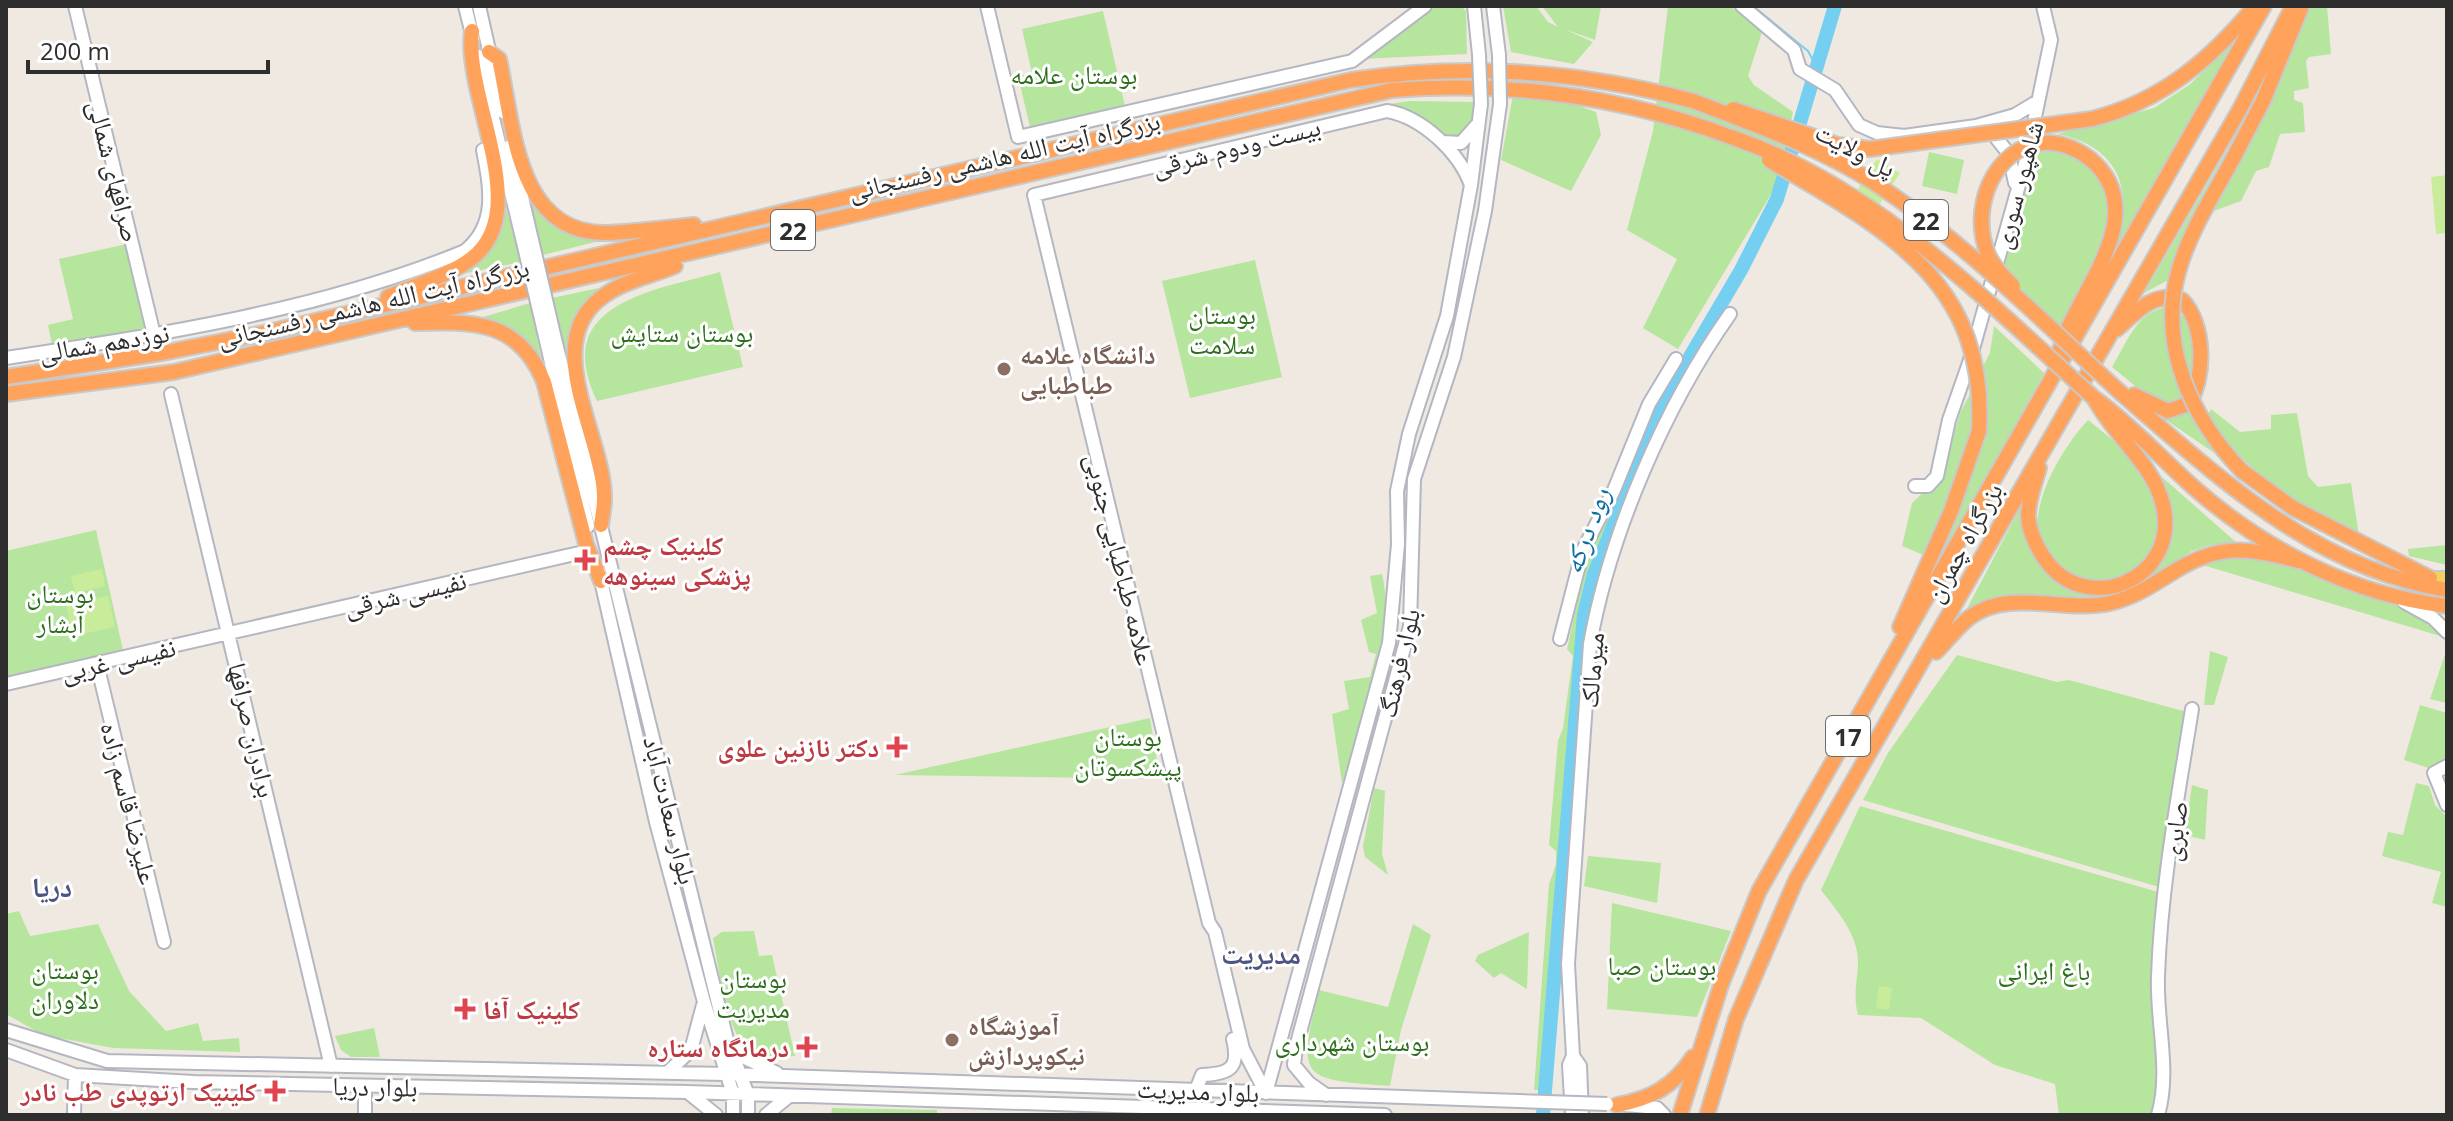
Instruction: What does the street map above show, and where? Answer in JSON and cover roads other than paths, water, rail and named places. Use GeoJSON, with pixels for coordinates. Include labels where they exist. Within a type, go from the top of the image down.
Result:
{"type":"FeatureCollection","features":[{"type":"Feature","properties":{"kind":"highway"},"geometry":{"type":"LineString","coordinates":[[1693,101],[1746,111],[1838,145],[1870,149],[2092,119],[2141,103],[2174,85],[2221,47],[2255,6]]}},
{"type":"Feature","properties":{"kind":"highway","name":"بزرگراه چمران"},"geometry":{"type":"LineString","coordinates":[[1680,1115],[1734,948],[1759,891],[2264,6]]}},
{"type":"Feature","properties":{"kind":"highway","name":"بزرگراه چمران"},"geometry":{"type":"LineString","coordinates":[[1707,1115],[1736,1019],[1778,916],[2043,448],[2240,109],[2293,6]]}},
{"type":"Feature","properties":{"kind":"highway"},"geometry":{"type":"LineString","coordinates":[[2301,6],[2269,87],[2190,240],[2179,269],[2174,322],[2178,362],[2196,410],[2209,433],[2242,471],[2303,514],[2430,578]]}},
{"type":"Feature","properties":{"kind":"highway"},"geometry":{"type":"LineString","coordinates":[[355,311],[462,265],[481,250],[494,228],[499,199],[470,60],[472,31]]}},
{"type":"Feature","properties":{"kind":"highway"},"geometry":{"type":"LineString","coordinates":[[489,52],[499,59],[532,193],[556,220],[579,230],[608,233],[742,221]]}},
{"type":"Feature","properties":{"kind":"highway","name":"بزرگراه آیت الله هاشمی رفسنجانی"},"geometry":{"type":"LineString","coordinates":[[6,377],[162,353],[355,311],[1392,73],[1457,71],[1582,77],[1693,101]]}},
{"type":"Feature","properties":{"kind":"highway","name":"بزرگراه آیت الله هاشمی رفسنجانی"},"geometry":{"type":"LineString","coordinates":[[6,394],[174,372],[723,247],[1360,95],[1469,87],[1580,96],[1653,110],[1731,137]]}},
{"type":"Feature","properties":{"kind":"highway","name":"پل ولایت"},"geometry":{"type":"LineString","coordinates":[[1693,101],[1823,157],[1880,186],[1929,222],[2122,394],[2263,512],[2316,545],[2374,571]]}},
{"type":"Feature","properties":{"kind":"highway"},"geometry":{"type":"LineString","coordinates":[[1731,137],[1851,209],[1938,283],[1965,325],[1973,347],[1979,377],[1979,431],[1962,485],[1885,669]]}},
{"type":"Feature","properties":{"kind":"highway","name":"پل ولایت"},"geometry":{"type":"LineString","coordinates":[[1731,137],[1813,172],[1901,230],[1953,271],[2094,398]]}},
{"type":"Feature","properties":{"kind":"highway"},"geometry":{"type":"LineString","coordinates":[[2047,326],[1988,254],[1981,221],[1983,194],[1994,171],[2009,156],[2026,148],[2060,145],[2089,158],[2112,191],[2115,221],[2097,276],[2065,333],[2054,374]]}},
{"type":"Feature","properties":{"kind":"highway"},"geometry":{"type":"LineString","coordinates":[[601,525],[604,498],[575,362],[578,329],[590,307],[613,290],[723,247]]}},
{"type":"Feature","properties":{"kind":"highway"},"geometry":{"type":"LineString","coordinates":[[2100,373],[2161,410],[2174,411],[2186,406],[2196,390],[2199,359],[2196,321],[2182,300],[2172,297],[2148,302],[2105,341]]}},
{"type":"Feature","properties":{"kind":"highway"},"geometry":{"type":"LineString","coordinates":[[379,325],[488,325],[512,338],[527,353],[544,382],[586,544],[601,581]]}},
{"type":"Feature","properties":{"kind":"highway"},"geometry":{"type":"LineString","coordinates":[[2043,448],[2029,520],[2036,546],[2051,568],[2070,583],[2098,588],[2122,584],[2145,571],[2162,547],[2164,508],[2145,466],[2105,420],[2094,398]]}},
{"type":"Feature","properties":{"kind":"highway","name":"22"},"geometry":{"type":"LineString","coordinates":[[2094,398],[2127,423],[2235,521],[2299,561],[2394,597],[2447,606]]}},
{"type":"Feature","properties":{"kind":"highway"},"geometry":{"type":"LineString","coordinates":[[1919,670],[1971,616],[1987,608],[2024,603],[2109,604],[2134,595],[2195,558],[2218,550],[2262,551],[2299,561]]}},
{"type":"Feature","properties":{"kind":"highway"},"geometry":{"type":"LineString","coordinates":[[2374,571],[2447,580]]}},
{"type":"Feature","properties":{"kind":"highway","name":"22"},"geometry":{"type":"LineString","coordinates":[[2374,571],[2447,590]]}},
{"type":"Feature","properties":{"kind":"highway"},"geometry":{"type":"LineString","coordinates":[[1612,1104],[1639,1101],[1670,1085],[1693,1059],[1703,1039]]}},
{"type":"Feature","properties":{"kind":"main road","name":"صرافهای شمالی"},"geometry":{"type":"LineString","coordinates":[[75,6],[158,335]]}},
{"type":"Feature","properties":{"kind":"main road","name":"صرافهای شمالی"},"geometry":{"type":"LineString","coordinates":[[83,6],[158,335]]}},
{"type":"Feature","properties":{"kind":"main road"},"geometry":{"type":"LineString","coordinates":[[465,6],[528,241]]}},
{"type":"Feature","properties":{"kind":"main road"},"geometry":{"type":"LineString","coordinates":[[479,6],[551,344]]}},
{"type":"Feature","properties":{"kind":"main road"},"geometry":{"type":"LineString","coordinates":[[987,6],[1018,137],[1352,61],[1425,6]]}},
{"type":"Feature","properties":{"kind":"main road"},"geometry":{"type":"LineString","coordinates":[[1466,6],[1475,11]]}},
{"type":"Feature","properties":{"kind":"main road","name":"بلوار فرهنگ"},"geometry":{"type":"LineString","coordinates":[[1294,1065],[1338,882],[1410,626],[1414,580],[1414,479],[1454,357],[1491,168],[1500,104],[1499,55],[1493,6]]}},
{"type":"Feature","properties":{"kind":"main road"},"geometry":{"type":"LineString","coordinates":[[1742,6],[1794,50],[1800,69],[1835,90],[1859,125],[1877,133],[1904,136],[1976,126],[2015,115],[2038,101]]}},
{"type":"Feature","properties":{"kind":"main road","name":"شاهپور سوری"},"geometry":{"type":"LineString","coordinates":[[1915,486],[1928,486],[1935,480],[1949,420],[1969,363],[2026,160],[2051,40],[2043,6]]}},
{"type":"Feature","properties":{"kind":"main road","name":"بلوار فرهنگ"},"geometry":{"type":"LineString","coordinates":[[1266,1093],[1389,643],[1395,602],[1398,482],[1409,434],[1447,316],[1471,185],[1481,104],[1475,11]]}},
{"type":"Feature","properties":{"kind":"main road","name":"بیست ودوم شرقی"},"geometry":{"type":"LineString","coordinates":[[1034,195],[1378,112],[1407,117],[1434,137],[1457,157],[1471,185]]}},
{"type":"Feature","properties":{"kind":"main road"},"geometry":{"type":"LineString","coordinates":[[1434,137],[1448,144],[1461,143],[1479,121]]}},
{"type":"Feature","properties":{"kind":"main road"},"geometry":{"type":"LineString","coordinates":[[1976,126],[2014,134],[2029,144]]}},
{"type":"Feature","properties":{"kind":"main road"},"geometry":{"type":"LineString","coordinates":[[1976,126],[1999,136],[2012,160],[2016,191]]}},
{"type":"Feature","properties":{"kind":"main road","name":"نوزدهم شمالی"},"geometry":{"type":"LineString","coordinates":[[6,358],[158,335],[346,290],[465,251],[479,237],[489,214],[491,194],[483,150]]}},
{"type":"Feature","properties":{"kind":"main road"},"geometry":{"type":"LineString","coordinates":[[2012,160],[2019,165],[2026,160]]}},
{"type":"Feature","properties":{"kind":"main road","name":"علامه طباطبایی جنوبی"},"geometry":{"type":"LineString","coordinates":[[1034,195],[1209,923],[1208,932],[1236,1056],[1232,1070],[1225,1074],[1202,1075],[1196,1090]]}},
{"type":"Feature","properties":{"kind":"main road","name":"میرمالک"},"geometry":{"type":"LineString","coordinates":[[1572,1115],[1569,1065],[1573,1056],[1568,964],[1590,644],[1598,602],[1667,419],[1730,314]]}},
{"type":"Feature","properties":{"kind":"main road","name":"بلوار سعادت آباد"},"geometry":{"type":"LineString","coordinates":[[551,344],[601,525],[727,1040],[748,1095],[748,1115]]}},
{"type":"Feature","properties":{"kind":"main road","name":"بلوار سعادت آباد"},"geometry":{"type":"LineString","coordinates":[[551,344],[601,581],[669,871],[704,1002],[733,1094]]}},
{"type":"Feature","properties":{"kind":"main road","name":"میرمالک"},"geometry":{"type":"LineString","coordinates":[[1560,639],[1583,550],[1614,490],[1649,404],[1676,359]]}},
{"type":"Feature","properties":{"kind":"main road","name":"برادران صرافها"},"geometry":{"type":"LineString","coordinates":[[171,394],[331,1066]]}},
{"type":"Feature","properties":{"kind":"main road","name":"نفیسی شرقی"},"geometry":{"type":"LineString","coordinates":[[230,633],[579,553]]}},
{"type":"Feature","properties":{"kind":"main road"},"geometry":{"type":"LineString","coordinates":[[2394,597],[2433,618],[2447,632]]}},
{"type":"Feature","properties":{"kind":"main road","name":"نفیسی غربی"},"geometry":{"type":"LineString","coordinates":[[6,684],[230,633]]}},
{"type":"Feature","properties":{"kind":"main road","name":"علیرضا قاسم زاده"},"geometry":{"type":"LineString","coordinates":[[97,664],[164,942]]}},
{"type":"Feature","properties":{"kind":"main road","name":"صابری"},"geometry":{"type":"LineString","coordinates":[[2158,1115],[2164,1088],[2157,1004],[2159,952],[2192,709]]}},
{"type":"Feature","properties":{"kind":"main road"},"geometry":{"type":"LineString","coordinates":[[2447,766],[2434,773],[2447,805]]}},
{"type":"Feature","properties":{"kind":"main road"},"geometry":{"type":"LineString","coordinates":[[2437,786],[2447,773]]}},
{"type":"Feature","properties":{"kind":"main road"},"geometry":{"type":"LineString","coordinates":[[669,871],[685,866]]}},
{"type":"Feature","properties":{"kind":"main road","name":"علامه طباطبایی جنوبی"},"geometry":{"type":"LineString","coordinates":[[1209,923],[1215,932],[1243,1049],[1266,1093]]}},
{"type":"Feature","properties":{"kind":"main road"},"geometry":{"type":"LineString","coordinates":[[667,1073],[691,1050],[704,1002]]}},
{"type":"Feature","properties":{"kind":"main road","name":"بلوار دریا"},"geometry":{"type":"LineString","coordinates":[[6,1030],[107,1061],[741,1075]]}},
{"type":"Feature","properties":{"kind":"main road"},"geometry":{"type":"LineString","coordinates":[[727,1040],[745,1058],[787,1076]]}},
{"type":"Feature","properties":{"kind":"main road"},"geometry":{"type":"LineString","coordinates":[[1243,1049],[1259,1064],[1274,1062],[1281,1071],[1294,1065],[1309,1083],[1326,1095]]}},
{"type":"Feature","properties":{"kind":"main road","name":"بلوار دریا"},"geometry":{"type":"LineString","coordinates":[[6,1050],[75,1075],[193,1082],[748,1095]]}},
{"type":"Feature","properties":{"kind":"main road","name":"میرمالک"},"geometry":{"type":"LineString","coordinates":[[1573,1056],[1580,1066],[1582,1115]]}},
{"type":"Feature","properties":{"kind":"main road"},"geometry":{"type":"LineString","coordinates":[[192,1064],[197,1073],[193,1082]]}},
{"type":"Feature","properties":{"kind":"main road"},"geometry":{"type":"LineString","coordinates":[[624,1074],[625,1091]]}},
{"type":"Feature","properties":{"kind":"main road"},"geometry":{"type":"LineString","coordinates":[[74,1115],[75,1075]]}},
{"type":"Feature","properties":{"kind":"main road","name":"بلوار مدیریت"},"geometry":{"type":"LineString","coordinates":[[741,1075],[1612,1104],[1659,1111]]}},
{"type":"Feature","properties":{"kind":"main road"},"geometry":{"type":"LineString","coordinates":[[857,1079],[842,1083],[839,1091],[858,1099]]}},
{"type":"Feature","properties":{"kind":"main road"},"geometry":{"type":"LineString","coordinates":[[1046,1085],[1037,1093],[1046,1104]]}},
{"type":"Feature","properties":{"kind":"main road"},"geometry":{"type":"LineString","coordinates":[[365,1086],[365,1115]]}},
{"type":"Feature","properties":{"kind":"main road"},"geometry":{"type":"LineString","coordinates":[[687,1092],[716,1115]]}},
{"type":"Feature","properties":{"kind":"main road"},"geometry":{"type":"LineString","coordinates":[[733,1094],[733,1115]]}},
{"type":"Feature","properties":{"kind":"main road","name":"بلوار مدیریت"},"geometry":{"type":"LineString","coordinates":[[748,1095],[1385,1115]]}},
{"type":"Feature","properties":{"kind":"main road"},"geometry":{"type":"LineString","coordinates":[[766,1115],[789,1096]]}},
{"type":"Feature","properties":{"kind":"waterway"},"geometry":{"type":"LineString","coordinates":[[1753,6],[1808,51],[1816,66]]}},
{"type":"Feature","properties":{"kind":"waterway","name":"رود درکه"},"geometry":{"type":"LineString","coordinates":[[1543,1115],[1584,615],[1594,574],[1661,406],[1741,270],[1777,199],[1835,6]]}},
{"type":"Feature","properties":{"kind":"place","name":"دانشگاه علامه طباطبایی"},"geometry":{"type":"Point","coordinates":[1004,369]}},
{"type":"Feature","properties":{"kind":"place","name":"کلینیک چشم پزشکی سینوهه"},"geometry":{"type":"Point","coordinates":[585,560]}},
{"type":"Feature","properties":{"kind":"place","name":"دکتر نازنین علوی"},"geometry":{"type":"Point","coordinates":[897,747]}},
{"type":"Feature","properties":{"kind":"place","name":"کلینیک آفا"},"geometry":{"type":"Point","coordinates":[465,1009]}},
{"type":"Feature","properties":{"kind":"place","name":"آموزشگاه نیکوپردازش"},"geometry":{"type":"Point","coordinates":[952,1040]}},
{"type":"Feature","properties":{"kind":"place","name":"درمانگاه ستاره"},"geometry":{"type":"Point","coordinates":[807,1047]}},
{"type":"Feature","properties":{"kind":"place","name":"کلینیک ارتوپدی طب نادر"},"geometry":{"type":"Point","coordinates":[275,1091]}},
{"type":"Feature","properties":{"kind":"district","name":"دریا"},"geometry":{"type":"Point","coordinates":[52,886]}},
{"type":"Feature","properties":{"kind":"district","name":"مدیریت"},"geometry":{"type":"Point","coordinates":[1261,953]}},
{"type":"Feature","properties":{"kind":"park label","name":"بوستان علامه"},"geometry":{"type":"Point","coordinates":[1074,74]}},
{"type":"Feature","properties":{"kind":"park label","name":"بوستان سلامت"},"geometry":{"type":"Point","coordinates":[1222,329]}},
{"type":"Feature","properties":{"kind":"park label","name":"بوستان ستایش"},"geometry":{"type":"Point","coordinates":[682,332]}},
{"type":"Feature","properties":{"kind":"park label","name":"بوستان آبشار"},"geometry":{"type":"Point","coordinates":[60,608]}},
{"type":"Feature","properties":{"kind":"park label","name":"بوستان پیشکسوتان"},"geometry":{"type":"Point","coordinates":[1128,751]}},
{"type":"Feature","properties":{"kind":"park label","name":"بوستان صبا"},"geometry":{"type":"Point","coordinates":[1662,965]}},
{"type":"Feature","properties":{"kind":"park label","name":"باغ ایرانی"},"geometry":{"type":"Point","coordinates":[2044,970]}},
{"type":"Feature","properties":{"kind":"park label","name":"بوستان دلاوران"},"geometry":{"type":"Point","coordinates":[65,984]}},
{"type":"Feature","properties":{"kind":"park label","name":"بوستان مدیریت"},"geometry":{"type":"Point","coordinates":[753,993]}},
{"type":"Feature","properties":{"kind":"park label","name":"بوستان شهرداری"},"geometry":{"type":"Point","coordinates":[1352,1041]}}]}
